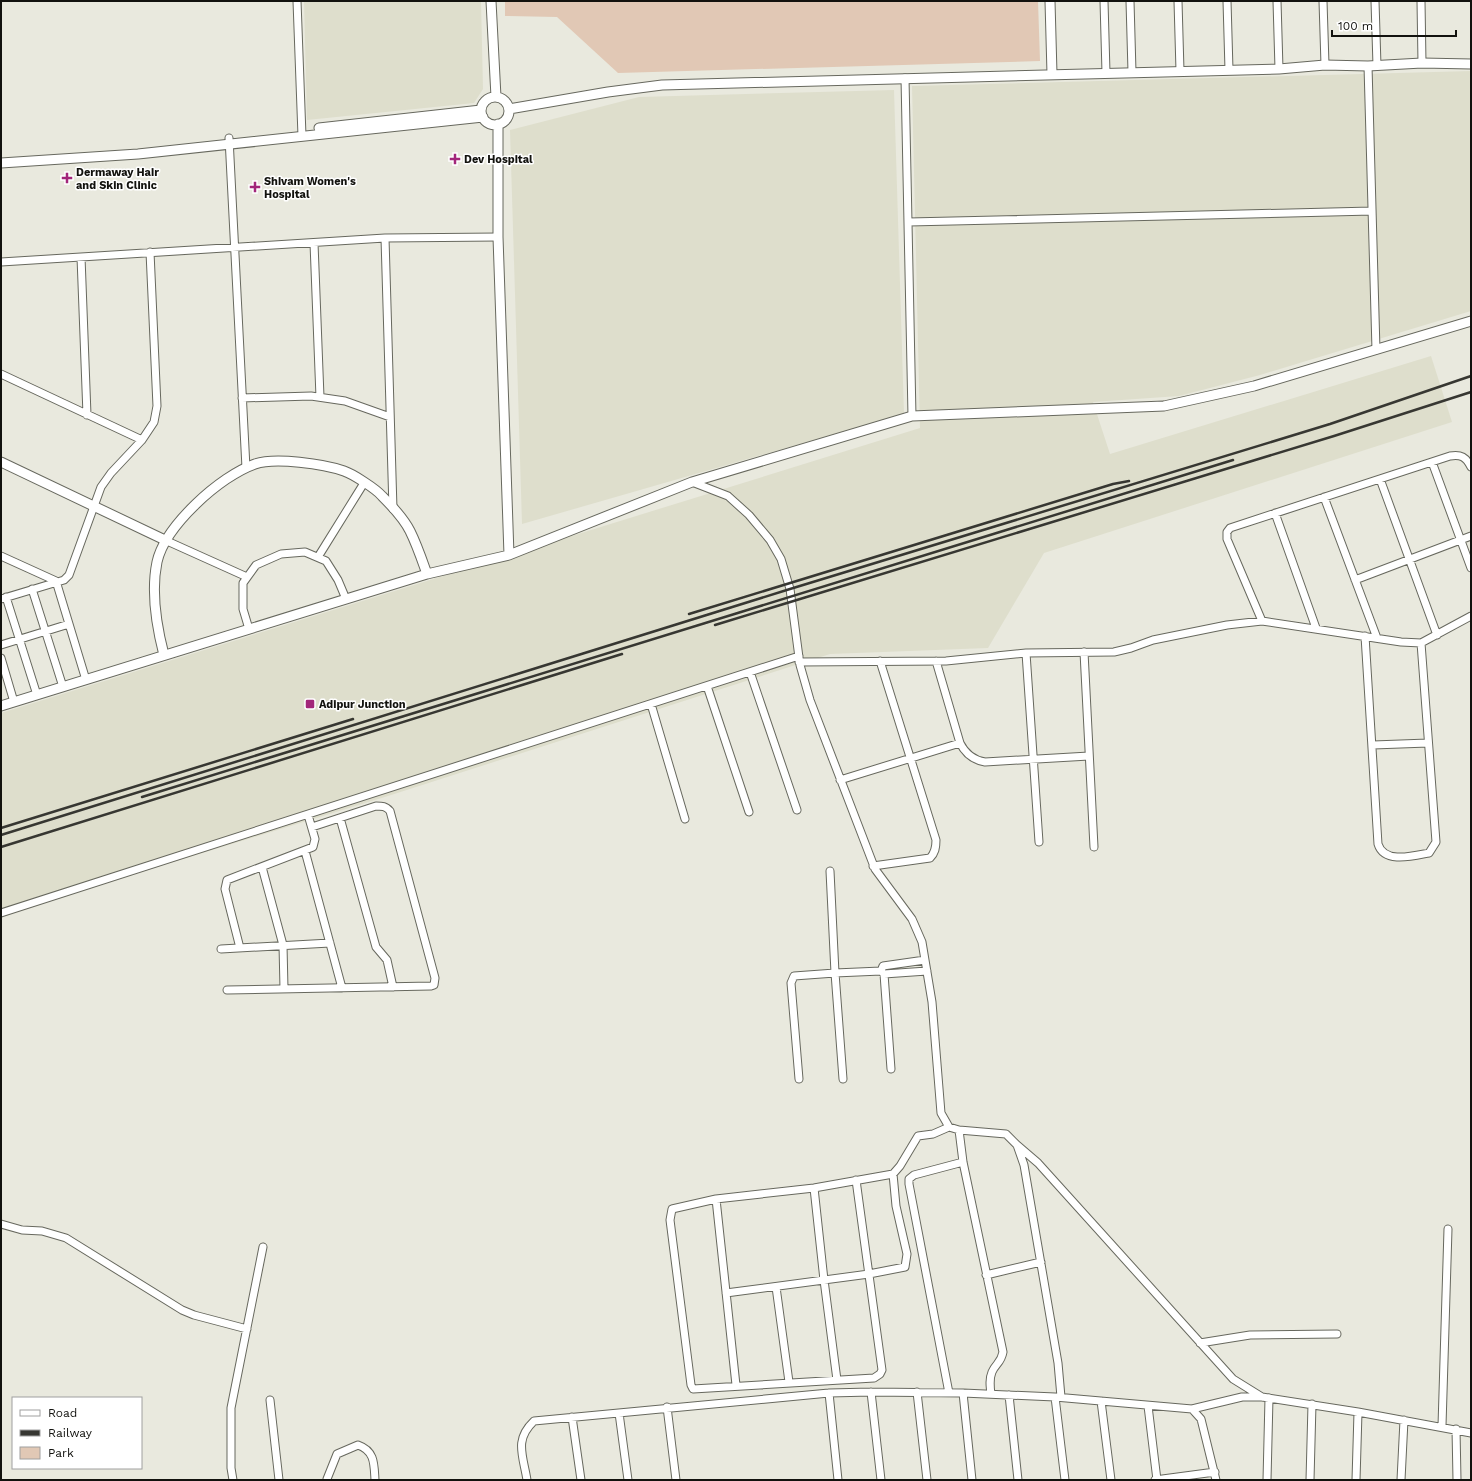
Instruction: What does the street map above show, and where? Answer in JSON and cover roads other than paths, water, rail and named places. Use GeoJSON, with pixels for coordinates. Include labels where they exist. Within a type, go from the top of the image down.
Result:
{"type":"FeatureCollection","features":[{"type":"Feature","properties":{"kind":"main road"},"geometry":{"type":"LineString","coordinates":[[491,1],[496,97]]}},
{"type":"Feature","properties":{"kind":"main road"},"geometry":{"type":"LineString","coordinates":[[1050,1],[1052,74]]}},
{"type":"Feature","properties":{"kind":"main road"},"geometry":{"type":"LineString","coordinates":[[509,109],[608,92],[662,85],[1279,69],[1325,65],[1373,66],[1422,63],[1471,64]]}},
{"type":"Feature","properties":{"kind":"main road"},"geometry":{"type":"LineString","coordinates":[[496,97],[504,101],[509,109],[507,118],[498,124],[490,124],[482,114],[487,100],[496,97]]}},
{"type":"Feature","properties":{"kind":"main road"},"geometry":{"type":"LineString","coordinates":[[1,163],[138,154],[229,141],[482,114]]}},
{"type":"Feature","properties":{"kind":"main road"},"geometry":{"type":"LineString","coordinates":[[498,124],[498,237],[509,555]]}},
{"type":"Feature","properties":{"kind":"main road"},"geometry":{"type":"LineString","coordinates":[[1,157],[229,141]]}},
{"type":"Feature","properties":{"kind":"main road"},"geometry":{"type":"LineString","coordinates":[[1,706],[428,574],[509,555],[692,482],[912,416],[1164,406],[1254,386],[1471,322]]}},
{"type":"Feature","properties":{"kind":"main road"},"geometry":{"type":"LineString","coordinates":[[164,656],[158,632],[155,600],[157,562],[170,534],[197,502],[231,476],[255,463],[296,461],[346,471],[381,495],[410,530],[428,574]]}},
{"type":"Feature","properties":{"kind":"main road"},"geometry":{"type":"LineString","coordinates":[[1,462],[167,541]]}},
{"type":"Feature","properties":{"kind":"street"},"geometry":{"type":"LineString","coordinates":[[297,1],[302,133]]}},
{"type":"Feature","properties":{"kind":"street"},"geometry":{"type":"LineString","coordinates":[[1104,1],[1106,73]]}},
{"type":"Feature","properties":{"kind":"street"},"geometry":{"type":"LineString","coordinates":[[1130,1],[1132,72]]}},
{"type":"Feature","properties":{"kind":"street"},"geometry":{"type":"LineString","coordinates":[[1178,1],[1180,71]]}},
{"type":"Feature","properties":{"kind":"street"},"geometry":{"type":"LineString","coordinates":[[1227,1],[1229,70]]}},
{"type":"Feature","properties":{"kind":"street"},"geometry":{"type":"LineString","coordinates":[[1277,1],[1279,69]]}},
{"type":"Feature","properties":{"kind":"street"},"geometry":{"type":"LineString","coordinates":[[1323,1],[1325,65]]}},
{"type":"Feature","properties":{"kind":"street"},"geometry":{"type":"LineString","coordinates":[[1375,1],[1372,211],[1376,350]]}},
{"type":"Feature","properties":{"kind":"street"},"geometry":{"type":"LineString","coordinates":[[1421,1],[1422,63]]}},
{"type":"Feature","properties":{"kind":"street"},"geometry":{"type":"LineString","coordinates":[[905,78],[912,416]]}},
{"type":"Feature","properties":{"kind":"street"},"geometry":{"type":"LineString","coordinates":[[229,141],[246,468]]}},
{"type":"Feature","properties":{"kind":"street"},"geometry":{"type":"LineString","coordinates":[[909,222],[1372,211]]}},
{"type":"Feature","properties":{"kind":"street"},"geometry":{"type":"LineString","coordinates":[[1,262],[385,238],[498,237]]}},
{"type":"Feature","properties":{"kind":"street"},"geometry":{"type":"LineString","coordinates":[[385,238],[393,509]]}},
{"type":"Feature","properties":{"kind":"street"},"geometry":{"type":"LineString","coordinates":[[314,243],[320,397]]}},
{"type":"Feature","properties":{"kind":"street"},"geometry":{"type":"LineString","coordinates":[[37,695],[20,640],[4,598],[56,581],[64,580],[69,575],[100,487],[110,473],[142,440],[154,422],[157,406],[150,252]]}},
{"type":"Feature","properties":{"kind":"street"},"geometry":{"type":"LineString","coordinates":[[81,257],[87,415]]}},
{"type":"Feature","properties":{"kind":"street"},"geometry":{"type":"LineString","coordinates":[[1,374],[142,440]]}},
{"type":"Feature","properties":{"kind":"street"},"geometry":{"type":"LineString","coordinates":[[242,398],[320,397],[344,401],[390,417]]}},
{"type":"Feature","properties":{"kind":"street"},"geometry":{"type":"LineString","coordinates":[[1262,621],[1227,539],[1227,532],[1236,526],[1457,455],[1467,459],[1471,467]]}},
{"type":"Feature","properties":{"kind":"street"},"geometry":{"type":"LineString","coordinates":[[1432,462],[1471,568]]}},
{"type":"Feature","properties":{"kind":"street"},"geometry":{"type":"LineString","coordinates":[[1380,479],[1437,635]]}},
{"type":"Feature","properties":{"kind":"street"},"geometry":{"type":"LineString","coordinates":[[692,482],[728,496],[749,515],[770,540],[781,559],[790,589],[799,659],[810,700],[873,866],[912,919],[922,942],[932,1002],[941,1113],[949,1127]]}},
{"type":"Feature","properties":{"kind":"street"},"geometry":{"type":"LineString","coordinates":[[318,557],[364,483]]}},
{"type":"Feature","properties":{"kind":"street"},"geometry":{"type":"LineString","coordinates":[[1324,497],[1377,638]]}},
{"type":"Feature","properties":{"kind":"street"},"geometry":{"type":"LineString","coordinates":[[1275,513],[1316,628]]}},
{"type":"Feature","properties":{"kind":"street"},"geometry":{"type":"LineString","coordinates":[[1355,580],[1471,536]]}},
{"type":"Feature","properties":{"kind":"street"},"geometry":{"type":"LineString","coordinates":[[167,541],[247,577]]}},
{"type":"Feature","properties":{"kind":"street"},"geometry":{"type":"LineString","coordinates":[[249,629],[242,596],[243,583],[256,565],[281,554],[305,552],[326,561],[338,580],[346,599]]}},
{"type":"Feature","properties":{"kind":"street"},"geometry":{"type":"LineString","coordinates":[[1,556],[56,581],[86,680]]}},
{"type":"Feature","properties":{"kind":"street"},"geometry":{"type":"LineString","coordinates":[[32,589],[63,687]]}},
{"type":"Feature","properties":{"kind":"street"},"geometry":{"type":"LineString","coordinates":[[1,913],[750,672],[799,659],[936,661],[1026,653],[1122,651],[1153,640],[1227,625],[1262,621],[1401,642],[1421,643],[1471,616]]}},
{"type":"Feature","properties":{"kind":"street"},"geometry":{"type":"LineString","coordinates":[[1,645],[69,624]]}},
{"type":"Feature","properties":{"kind":"street"},"geometry":{"type":"LineString","coordinates":[[1365,636],[1378,844],[1380,851],[1393,857],[1429,853],[1434,848],[1436,842],[1421,643]]}},
{"type":"Feature","properties":{"kind":"street"},"geometry":{"type":"LineString","coordinates":[[1084,652],[1094,847]]}},
{"type":"Feature","properties":{"kind":"street"},"geometry":{"type":"LineString","coordinates":[[1026,653],[1039,842]]}},
{"type":"Feature","properties":{"kind":"street"},"geometry":{"type":"LineString","coordinates":[[1,658],[14,702]]}},
{"type":"Feature","properties":{"kind":"street"},"geometry":{"type":"LineString","coordinates":[[873,866],[930,858],[934,854],[936,840],[880,661]]}},
{"type":"Feature","properties":{"kind":"street"},"geometry":{"type":"LineString","coordinates":[[936,661],[960,743],[969,755],[980,761],[1089,756]]}},
{"type":"Feature","properties":{"kind":"street"},"geometry":{"type":"LineString","coordinates":[[750,672],[797,810]]}},
{"type":"Feature","properties":{"kind":"street"},"geometry":{"type":"LineString","coordinates":[[707,686],[749,812]]}},
{"type":"Feature","properties":{"kind":"street"},"geometry":{"type":"LineString","coordinates":[[651,704],[685,819]]}},
{"type":"Feature","properties":{"kind":"street"},"geometry":{"type":"LineString","coordinates":[[840,780],[960,743]]}},
{"type":"Feature","properties":{"kind":"street"},"geometry":{"type":"LineString","coordinates":[[1373,745],[1428,743]]}},
{"type":"Feature","properties":{"kind":"street"},"geometry":{"type":"LineString","coordinates":[[227,990],[434,985],[435,978],[390,811],[383,806],[376,806],[312,827]]}},
{"type":"Feature","properties":{"kind":"street"},"geometry":{"type":"LineString","coordinates":[[240,948],[225,885],[231,878],[313,847],[315,843],[308,815]]}},
{"type":"Feature","properties":{"kind":"street"},"geometry":{"type":"LineString","coordinates":[[340,818],[376,947],[387,960],[393,987]]}},
{"type":"Feature","properties":{"kind":"street"},"geometry":{"type":"LineString","coordinates":[[305,851],[342,988]]}},
{"type":"Feature","properties":{"kind":"street"},"geometry":{"type":"LineString","coordinates":[[262,866],[283,946],[284,989]]}},
{"type":"Feature","properties":{"kind":"street"},"geometry":{"type":"LineString","coordinates":[[830,871],[835,973],[843,1079]]}},
{"type":"Feature","properties":{"kind":"street"},"geometry":{"type":"LineString","coordinates":[[221,949],[330,943]]}},
{"type":"Feature","properties":{"kind":"street"},"geometry":{"type":"LineString","coordinates":[[891,1069],[882,973],[884,966],[925,960]]}},
{"type":"Feature","properties":{"kind":"street"},"geometry":{"type":"LineString","coordinates":[[799,1079],[791,982],[794,976],[835,973],[927,971]]}},
{"type":"Feature","properties":{"kind":"street"},"geometry":{"type":"LineString","coordinates":[[856,1180],[882,1370],[880,1374],[874,1378],[736,1385],[697,1390],[693,1389],[691,1385],[670,1220],[671,1212],[675,1207],[716,1199],[814,1188],[856,1180],[893,1174],[900,1166],[918,1136],[933,1134],[949,1127],[959,1130],[1006,1134],[1038,1163],[1233,1379],[1266,1398]]}},
{"type":"Feature","properties":{"kind":"street"},"geometry":{"type":"LineString","coordinates":[[959,1130],[963,1162],[1003,1352],[1002,1361],[992,1370],[990,1380],[991,1394]]}},
{"type":"Feature","properties":{"kind":"street"},"geometry":{"type":"LineString","coordinates":[[1017,1145],[1024,1165],[1058,1363],[1058,1397],[1065,1480]]}},
{"type":"Feature","properties":{"kind":"street"},"geometry":{"type":"LineString","coordinates":[[949,1392],[908,1184],[909,1179],[914,1175],[963,1162]]}},
{"type":"Feature","properties":{"kind":"street"},"geometry":{"type":"LineString","coordinates":[[726,1293],[869,1274],[905,1267],[907,1254],[896,1206],[893,1174]]}},
{"type":"Feature","properties":{"kind":"street"},"geometry":{"type":"LineString","coordinates":[[814,1188],[837,1380]]}},
{"type":"Feature","properties":{"kind":"street"},"geometry":{"type":"LineString","coordinates":[[716,1199],[736,1385]]}},
{"type":"Feature","properties":{"kind":"street"},"geometry":{"type":"LineString","coordinates":[[1,1224],[22,1230],[42,1231],[66,1238],[182,1310],[194,1315],[247,1329]]}},
{"type":"Feature","properties":{"kind":"street"},"geometry":{"type":"LineString","coordinates":[[1442,1426],[1448,1229]]}},
{"type":"Feature","properties":{"kind":"street"},"geometry":{"type":"LineString","coordinates":[[233,1480],[231,1468],[231,1408],[263,1247]]}},
{"type":"Feature","properties":{"kind":"street"},"geometry":{"type":"LineString","coordinates":[[986,1275],[1041,1262]]}},
{"type":"Feature","properties":{"kind":"street"},"geometry":{"type":"LineString","coordinates":[[776,1287],[789,1382]]}},
{"type":"Feature","properties":{"kind":"street"},"geometry":{"type":"LineString","coordinates":[[1200,1342],[1250,1335],[1337,1334]]}},
{"type":"Feature","properties":{"kind":"street"},"geometry":{"type":"LineString","coordinates":[[871,1392],[881,1480]]}},
{"type":"Feature","properties":{"kind":"street"},"geometry":{"type":"LineString","coordinates":[[917,1392],[927,1480]]}},
{"type":"Feature","properties":{"kind":"street"},"geometry":{"type":"LineString","coordinates":[[963,1392],[972,1480]]}},
{"type":"Feature","properties":{"kind":"street"},"geometry":{"type":"LineString","coordinates":[[527,1480],[520,1441],[526,1429],[534,1421],[667,1407],[829,1393],[963,1392],[1058,1397],[1192,1409],[1242,1397],[1266,1398],[1312,1404],[1442,1426],[1471,1433]]}},
{"type":"Feature","properties":{"kind":"street"},"geometry":{"type":"LineString","coordinates":[[829,1393],[838,1480]]}},
{"type":"Feature","properties":{"kind":"street"},"geometry":{"type":"LineString","coordinates":[[1009,1395],[1018,1480]]}},
{"type":"Feature","properties":{"kind":"street"},"geometry":{"type":"LineString","coordinates":[[1266,1398],[1267,1480]]}},
{"type":"Feature","properties":{"kind":"street"},"geometry":{"type":"LineString","coordinates":[[270,1400],[279,1480]]}},
{"type":"Feature","properties":{"kind":"street"},"geometry":{"type":"LineString","coordinates":[[1101,1401],[1111,1480]]}},
{"type":"Feature","properties":{"kind":"street"},"geometry":{"type":"LineString","coordinates":[[1310,1480],[1312,1404]]}},
{"type":"Feature","properties":{"kind":"street"},"geometry":{"type":"LineString","coordinates":[[1148,1406],[1156,1480],[1215,1476],[1201,1419],[1192,1409]]}},
{"type":"Feature","properties":{"kind":"street"},"geometry":{"type":"LineString","coordinates":[[667,1407],[676,1480]]}},
{"type":"Feature","properties":{"kind":"street"},"geometry":{"type":"LineString","coordinates":[[1356,1480],[1358,1412]]}},
{"type":"Feature","properties":{"kind":"street"},"geometry":{"type":"LineString","coordinates":[[619,1413],[628,1480]]}},
{"type":"Feature","properties":{"kind":"street"},"geometry":{"type":"LineString","coordinates":[[572,1417],[581,1480]]}},
{"type":"Feature","properties":{"kind":"street"},"geometry":{"type":"LineString","coordinates":[[1401,1480],[1404,1420]]}},
{"type":"Feature","properties":{"kind":"street"},"geometry":{"type":"LineString","coordinates":[[1455,1479],[1456,1429]]}},
{"type":"Feature","properties":{"kind":"street"},"geometry":{"type":"LineString","coordinates":[[319,1480],[327,1480],[337,1454],[358,1445],[371,1452],[374,1461],[375,1480]]}},
{"type":"Feature","properties":{"kind":"railway"},"geometry":{"type":"LineString","coordinates":[[1,835],[790,589],[1330,424],[1471,376]]}},
{"type":"Feature","properties":{"kind":"railway"},"geometry":{"type":"LineString","coordinates":[[715,625],[1334,436],[1471,392]]}},
{"type":"Feature","properties":{"kind":"railway"},"geometry":{"type":"LineString","coordinates":[[142,797],[1233,460]]}},
{"type":"Feature","properties":{"kind":"railway"},"geometry":{"type":"LineString","coordinates":[[689,614],[1113,484],[1129,481]]}},
{"type":"Feature","properties":{"kind":"railway"},"geometry":{"type":"LineString","coordinates":[[1,847],[622,654]]}},
{"type":"Feature","properties":{"kind":"railway"},"geometry":{"type":"LineString","coordinates":[[1,828],[353,719]]}},
{"type":"Feature","properties":{"kind":"place","name":"Dev Hospital"},"geometry":{"type":"Point","coordinates":[455,159]}},
{"type":"Feature","properties":{"kind":"place","name":"Dermaway Hair and Skin Clinic"},"geometry":{"type":"Point","coordinates":[67,178]}},
{"type":"Feature","properties":{"kind":"place","name":"Shivam Women's Hospital"},"geometry":{"type":"Point","coordinates":[255,187]}},
{"type":"Feature","properties":{"kind":"place","name":"Adipur Junction"},"geometry":{"type":"Point","coordinates":[310,704]}}]}
